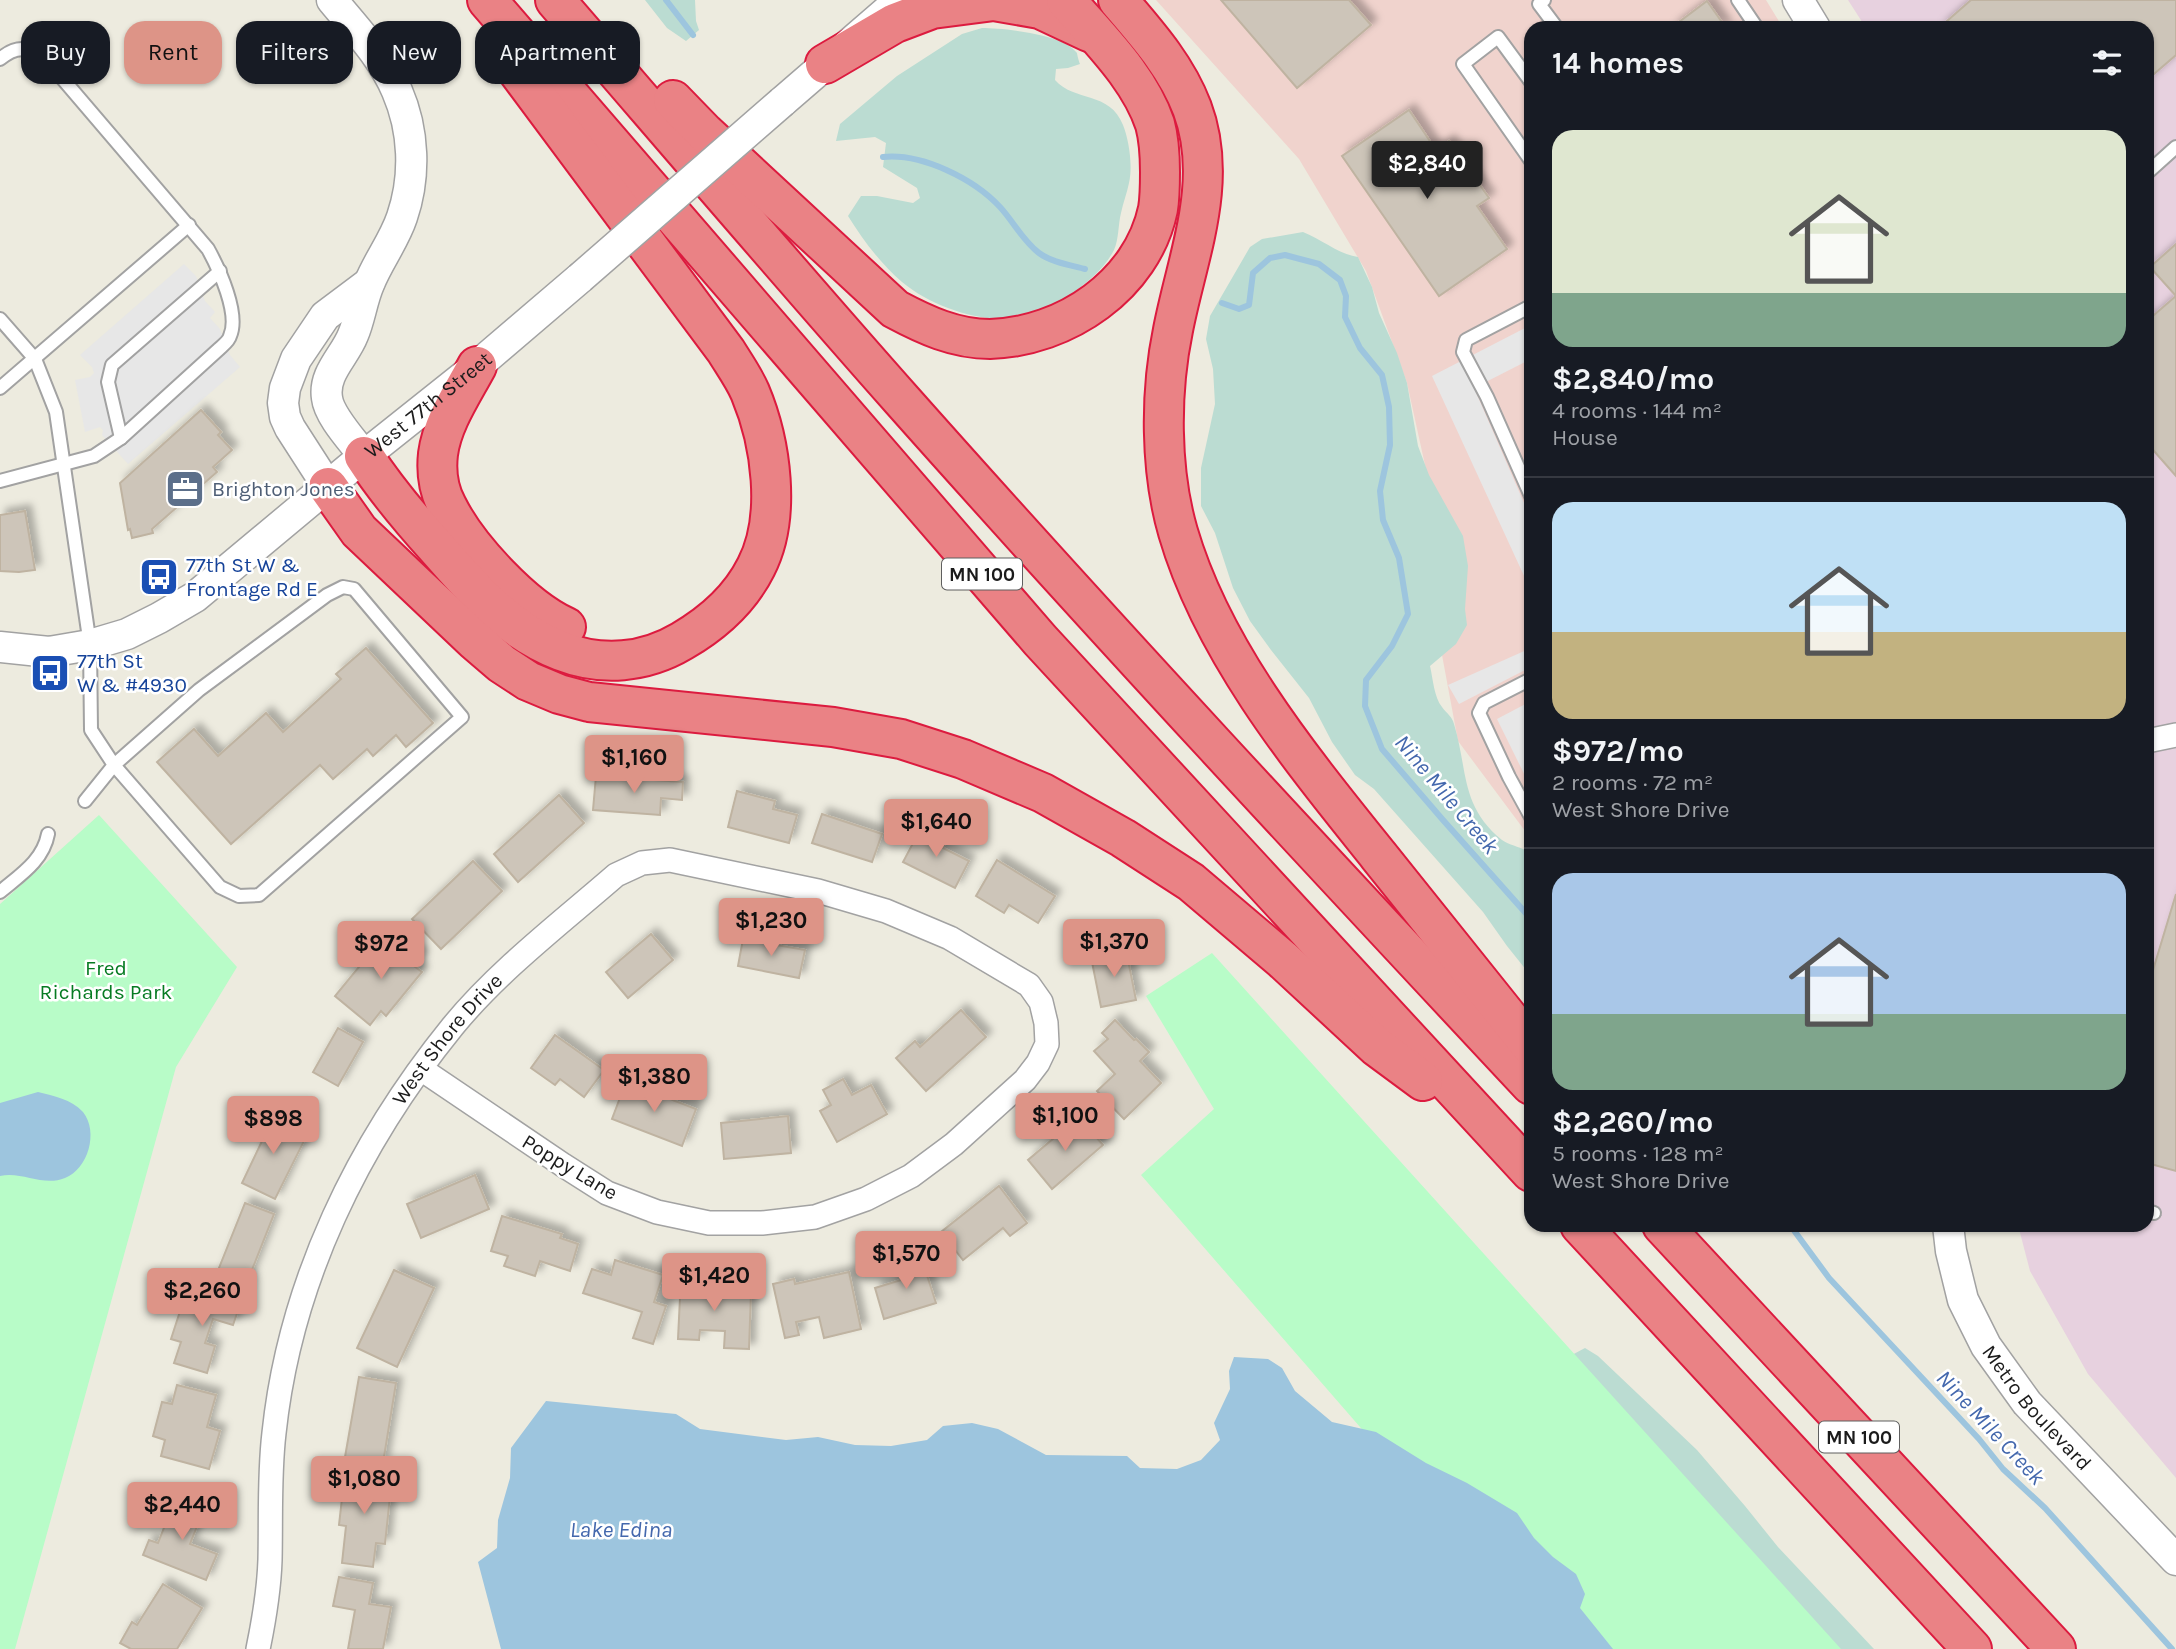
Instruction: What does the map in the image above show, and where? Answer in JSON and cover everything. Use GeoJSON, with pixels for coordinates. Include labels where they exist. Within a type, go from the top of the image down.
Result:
{"type":"FeatureCollection","features":[{"type":"Feature","properties":{"kind":"highway"},"geometry":{"type":"LineString","coordinates":[[364,456],[388,493],[477,594],[502,618],[532,638],[562,652],[584,658],[612,662],[635,660],[670,648],[712,621],[738,595],[757,567],[769,533],[771,486],[766,439],[750,391],[726,351],[524,80],[468,0]]}},
{"type":"Feature","properties":{"kind":"highway","name":"MN 100"},"geometry":{"type":"LineString","coordinates":[[487,0],[1040,640],[1524,1164]]}},
{"type":"Feature","properties":{"kind":"highway","name":"MN 100"},"geometry":{"type":"LineString","coordinates":[[555,0],[1002,512],[1524,1077]]}},
{"type":"Feature","properties":{"kind":"highway"},"geometry":{"type":"LineString","coordinates":[[576,0],[705,133],[895,309],[929,327],[956,335],[988,339],[1017,337],[1079,315],[1117,284],[1136,260],[1158,208],[1160,158],[1155,126],[1144,97],[1122,66],[1066,0]]}},
{"type":"Feature","properties":{"kind":"highway"},"geometry":{"type":"LineString","coordinates":[[1118,0],[1169,61],[1192,109],[1201,140],[1203,179],[1199,221],[1173,329],[1166,372],[1164,423],[1168,478],[1177,530],[1197,586],[1266,708],[1314,775],[1524,1037]]}},
{"type":"Feature","properties":{"kind":"highway"},"geometry":{"type":"LineString","coordinates":[[825,64],[895,23],[932,9],[994,1],[1040,9],[1097,36]]}},
{"type":"Feature","properties":{"kind":"highway"},"geometry":{"type":"LineString","coordinates":[[477,366],[446,425],[438,454],[437,477],[447,506],[468,538],[527,603],[556,623],[584,636],[612,662]]}},
{"type":"Feature","properties":{"kind":"highway"},"geometry":{"type":"LineString","coordinates":[[328,487],[359,531],[474,640],[502,664],[548,690],[589,702],[833,727],[901,739],[963,759],[1043,793],[1123,838],[1191,882],[1283,960],[1377,1047],[1494,1132]]}},
{"type":"Feature","properties":{"kind":"highway","name":"MN 100"},"geometry":{"type":"LineString","coordinates":[[1586,1232],[1972,1649]]}},
{"type":"Feature","properties":{"kind":"highway","name":"MN 100"},"geometry":{"type":"LineString","coordinates":[[1669,1232],[2056,1649]]}},
{"type":"Feature","properties":{"kind":"street"},"geometry":{"type":"LineString","coordinates":[[332,0],[379,59],[397,90],[412,153],[403,215],[369,283],[353,336],[337,361],[327,387],[330,408],[364,456]]}},
{"type":"Feature","properties":{"kind":"street","name":"West 77th Street"},"geometry":{"type":"LineString","coordinates":[[0,647],[49,652],[90,645],[127,634],[195,597],[477,366],[900,0]]}},
{"type":"Feature","properties":{"kind":"street"},"geometry":{"type":"LineString","coordinates":[[1798,0],[1811,21]]}},
{"type":"Feature","properties":{"kind":"street"},"geometry":{"type":"LineString","coordinates":[[328,487],[285,417],[285,388],[296,359],[325,316],[369,283]]}},
{"type":"Feature","properties":{"kind":"street"},"geometry":{"type":"LineString","coordinates":[[2154,740],[2176,735]]}},
{"type":"Feature","properties":{"kind":"street","name":"West Shore Drive"},"geometry":{"type":"LineString","coordinates":[[258,1649],[265,1615],[270,1562],[274,1432],[287,1355],[309,1278],[344,1192],[376,1134],[454,1025],[491,986],[616,875],[642,863],[670,860],[818,891],[886,911],[950,939],[1010,972]]}},
{"type":"Feature","properties":{"kind":"street","name":"Poppy Lane"},"geometry":{"type":"LineString","coordinates":[[421,1069],[607,1193],[657,1212],[709,1223],[762,1223],[815,1217],[866,1199],[911,1176],[954,1144],[1025,1080],[1038,1063],[1047,1044],[1046,1023],[1041,1002],[1028,985],[1010,972]]}},
{"type":"Feature","properties":{"kind":"street","name":"Metro Boulevard"},"geometry":{"type":"LineString","coordinates":[[1949,1232],[1963,1300],[1986,1346],[2027,1403],[2176,1560]]}},
{"type":"Feature","properties":{"kind":"lane"},"geometry":{"type":"LineString","coordinates":[[1738,0],[1752,21]]}},
{"type":"Feature","properties":{"kind":"lane"},"geometry":{"type":"LineString","coordinates":[[1542,2],[1553,21]]}},
{"type":"Feature","properties":{"kind":"lane"},"geometry":{"type":"LineString","coordinates":[[1524,72],[1499,37],[1463,64],[1524,151]]}},
{"type":"Feature","properties":{"kind":"lane"},"geometry":{"type":"LineString","coordinates":[[0,59],[9,52],[22,49],[35,52],[50,64],[208,249],[220,271],[232,312],[230,337],[121,438],[94,456],[0,481]]}},
{"type":"Feature","properties":{"kind":"lane"},"geometry":{"type":"LineString","coordinates":[[2154,167],[2176,147]]}},
{"type":"Feature","properties":{"kind":"lane"},"geometry":{"type":"LineString","coordinates":[[0,388],[189,225]]}},
{"type":"Feature","properties":{"kind":"lane"},"geometry":{"type":"LineString","coordinates":[[121,438],[108,382],[112,365],[220,271]]}},
{"type":"Feature","properties":{"kind":"lane"},"geometry":{"type":"LineString","coordinates":[[1524,310],[1466,340],[1463,352],[1487,397],[1524,480]]}},
{"type":"Feature","properties":{"kind":"lane"},"geometry":{"type":"LineString","coordinates":[[0,319],[35,359],[56,412],[90,645],[91,730],[114,765],[220,887],[239,896],[259,895],[462,717],[354,589],[343,587],[327,595],[199,690],[114,765],[85,802]]}},
{"type":"Feature","properties":{"kind":"lane"},"geometry":{"type":"LineString","coordinates":[[1524,683],[1484,703],[1479,713],[1524,805]]}},
{"type":"Feature","properties":{"kind":"lane"},"geometry":{"type":"LineString","coordinates":[[0,892],[38,859],[46,847],[48,834]]}},
{"type":"Feature","properties":{"kind":"shaded area"},"geometry":{"type":"Polygon","coordinates":[[[645,0],[695,0],[699,30],[686,41],[667,28],[645,0]]]}},
{"type":"Feature","properties":{"kind":"shaded area"},"geometry":{"type":"Polygon","coordinates":[[[1156,0],[1766,0],[1779,21],[1524,21],[1524,830],[1458,741],[1442,655],[1466,618],[1425,465],[1407,383],[1366,271],[1299,159],[1156,0]]]}},
{"type":"Feature","properties":{"kind":"shaded area"},"geometry":{"type":"Polygon","coordinates":[[[1848,0],[2176,0],[2176,1478],[2088,1374],[2030,1271],[2020,1232],[2154,1232],[2154,21],[1862,21],[1848,0]]]}},
{"type":"Feature","properties":{"kind":"shaded area"},"geometry":{"type":"Polygon","coordinates":[[[982,28],[1032,33],[1070,46],[1077,53],[1080,64],[1056,69],[1055,80],[1072,92],[1110,107],[1123,125],[1129,145],[1129,183],[1117,241],[1106,263],[1082,286],[1058,302],[1003,319],[974,316],[935,303],[912,290],[886,267],[848,216],[861,196],[877,196],[913,203],[920,198],[917,188],[883,167],[886,143],[875,137],[836,141],[840,124],[897,76],[962,34],[982,28]]]}},
{"type":"Feature","properties":{"kind":"shaded area"},"geometry":{"type":"Polygon","coordinates":[[[1303,232],[1344,253],[1358,257],[1372,287],[1379,313],[1407,383],[1418,446],[1429,475],[1463,536],[1468,566],[1465,609],[1467,625],[1456,644],[1430,666],[1437,698],[1453,721],[1468,786],[1479,814],[1502,840],[1524,850],[1524,967],[1483,912],[1374,789],[1355,775],[1332,742],[1309,698],[1250,621],[1233,588],[1215,533],[1201,506],[1201,468],[1215,404],[1213,369],[1206,339],[1210,316],[1250,247],[1262,239],[1303,232]]]}},
{"type":"Feature","properties":{"kind":"shaded area"},"geometry":{"type":"Polygon","coordinates":[[[184,264],[196,276],[205,301],[215,312],[210,318],[220,329],[230,355],[240,367],[128,464],[102,435],[103,430],[100,427],[85,432],[75,380],[90,377],[94,373],[92,367],[80,355],[184,264]]]}},
{"type":"Feature","properties":{"kind":"shaded area"},"geometry":{"type":"Polygon","coordinates":[[[1524,329],[1524,363],[1474,388],[1524,503],[1524,576],[1432,376],[1524,329]]]}},
{"type":"Feature","properties":{"kind":"shaded area"},"geometry":{"type":"Polygon","coordinates":[[[1524,651],[1524,671],[1459,704],[1448,685],[1524,651]]]}},
{"type":"Feature","properties":{"kind":"shaded area"},"geometry":{"type":"Polygon","coordinates":[[[1524,705],[1524,774],[1497,719],[1524,705]]]}},
{"type":"Feature","properties":{"kind":"shaded area"},"geometry":{"type":"Polygon","coordinates":[[[1585,1348],[1598,1356],[1697,1450],[1778,1547],[1874,1649],[1789,1649],[1553,1365],[1585,1348]]]}},
{"type":"Feature","properties":{"kind":"green space","name":"Fred Richards Park"},"geometry":{"type":"Polygon","coordinates":[[[99,815],[237,967],[176,1067],[15,1649],[0,1649],[0,904],[99,815]]]}},
{"type":"Feature","properties":{"kind":"green space"},"geometry":{"type":"Polygon","coordinates":[[[1212,953],[1841,1649],[1553,1649],[1141,1175],[1214,1109],[1146,996],[1212,953]]]}},
{"type":"Feature","properties":{"kind":"water"},"geometry":{"type":"Polygon","coordinates":[[[38,1092],[68,1101],[83,1112],[90,1129],[89,1149],[85,1158],[73,1173],[57,1180],[16,1175],[0,1176],[0,1103],[38,1092]]]}},
{"type":"Feature","properties":{"kind":"water","name":"Lake Edina"},"geometry":{"type":"Polygon","coordinates":[[[1234,1357],[1268,1359],[1282,1368],[1295,1391],[1332,1422],[1376,1432],[1517,1513],[1534,1538],[1576,1574],[1585,1594],[1580,1608],[1613,1649],[501,1649],[478,1562],[497,1548],[498,1520],[510,1478],[511,1448],[546,1401],[676,1414],[700,1429],[786,1440],[818,1437],[855,1445],[891,1446],[927,1440],[943,1426],[972,1423],[998,1429],[1046,1455],[1127,1456],[1140,1468],[1177,1469],[1201,1460],[1220,1440],[1214,1423],[1230,1389],[1229,1371],[1234,1357]]]}},
{"type":"Feature","properties":{"kind":"building"},"geometry":{"type":"Polygon","coordinates":[[[1221,0],[1349,0],[1371,25],[1297,88],[1221,0]]]}},
{"type":"Feature","properties":{"kind":"building"},"geometry":{"type":"Polygon","coordinates":[[[1971,0],[2176,0],[2176,55],[2154,74],[2154,21],[1947,21],[1971,0]]]}},
{"type":"Feature","properties":{"kind":"building"},"geometry":{"type":"Polygon","coordinates":[[[1707,1],[1721,21],[1680,21],[1707,1]]]}},
{"type":"Feature","properties":{"kind":"building"},"geometry":{"type":"Polygon","coordinates":[[[1409,110],[1436,150],[1449,141],[1489,198],[1477,206],[1507,249],[1439,296],[1342,156],[1409,110]]]}},
{"type":"Feature","properties":{"kind":"building"},"geometry":{"type":"Polygon","coordinates":[[[2176,244],[2176,296],[2154,271],[2154,263],[2176,244]]]}},
{"type":"Feature","properties":{"kind":"building"},"geometry":{"type":"Polygon","coordinates":[[[2176,296],[2176,476],[2154,451],[2154,315],[2176,296]]]}},
{"type":"Feature","properties":{"kind":"building"},"geometry":{"type":"Polygon","coordinates":[[[201,410],[221,432],[218,435],[232,450],[213,467],[217,472],[152,529],[153,533],[132,538],[130,529],[128,530],[120,483],[201,410]]]}},
{"type":"Feature","properties":{"kind":"building"},"geometry":{"type":"Polygon","coordinates":[[[25,511],[35,570],[0,571],[0,515],[25,511]]]}},
{"type":"Feature","properties":{"kind":"building"},"geometry":{"type":"Polygon","coordinates":[[[366,648],[433,723],[406,747],[396,735],[373,756],[367,749],[333,779],[320,765],[231,844],[157,762],[194,729],[218,756],[266,713],[283,732],[341,679],[336,674],[366,648]]]}},
{"type":"Feature","properties":{"kind":"building"},"geometry":{"type":"Polygon","coordinates":[[[596,776],[683,782],[682,800],[661,798],[660,815],[593,810],[596,776]]]}},
{"type":"Feature","properties":{"kind":"building"},"geometry":{"type":"Polygon","coordinates":[[[737,791],[775,801],[773,809],[797,815],[789,843],[728,827],[737,791]]]}},
{"type":"Feature","properties":{"kind":"building"},"geometry":{"type":"Polygon","coordinates":[[[559,795],[584,823],[518,882],[494,854],[559,795]]]}},
{"type":"Feature","properties":{"kind":"building"},"geometry":{"type":"Polygon","coordinates":[[[822,814],[882,834],[872,862],[812,843],[822,814]]]}},
{"type":"Feature","properties":{"kind":"building"},"geometry":{"type":"Polygon","coordinates":[[[921,828],[946,841],[943,848],[969,861],[955,888],[903,862],[921,828]]]}},
{"type":"Feature","properties":{"kind":"building"},"geometry":{"type":"Polygon","coordinates":[[[997,860],[1055,896],[1038,923],[1009,905],[1004,913],[976,896],[997,860]]]}},
{"type":"Feature","properties":{"kind":"building"},"geometry":{"type":"Polygon","coordinates":[[[473,861],[502,891],[441,949],[412,919],[473,861]]]}},
{"type":"Feature","properties":{"kind":"building"},"geometry":{"type":"Polygon","coordinates":[[[2176,894],[2176,1171],[2154,1165],[2154,967],[2176,894]]]}},
{"type":"Feature","properties":{"kind":"building"},"geometry":{"type":"Polygon","coordinates":[[[651,934],[673,960],[628,998],[606,972],[651,934]]]}},
{"type":"Feature","properties":{"kind":"building"},"geometry":{"type":"Polygon","coordinates":[[[395,935],[422,956],[414,966],[422,972],[386,1016],[381,1011],[370,1025],[335,996],[372,951],[377,956],[395,935]]]}},
{"type":"Feature","properties":{"kind":"building"},"geometry":{"type":"Polygon","coordinates":[[[743,939],[805,950],[799,978],[738,966],[743,939]]]}},
{"type":"Feature","properties":{"kind":"building"},"geometry":{"type":"Polygon","coordinates":[[[1126,950],[1136,1000],[1101,1007],[1091,957],[1126,950]]]}},
{"type":"Feature","properties":{"kind":"building"},"geometry":{"type":"Polygon","coordinates":[[[961,1010],[986,1037],[926,1091],[896,1058],[915,1041],[920,1047],[961,1010]]]}},
{"type":"Feature","properties":{"kind":"building"},"geometry":{"type":"Polygon","coordinates":[[[1115,1020],[1149,1052],[1140,1061],[1161,1083],[1124,1119],[1097,1091],[1115,1074],[1094,1051],[1108,1039],[1102,1033],[1115,1020]]]}},
{"type":"Feature","properties":{"kind":"building"},"geometry":{"type":"Polygon","coordinates":[[[338,1028],[363,1042],[338,1086],[313,1072],[338,1028]]]}},
{"type":"Feature","properties":{"kind":"building"},"geometry":{"type":"Polygon","coordinates":[[[555,1035],[604,1070],[584,1097],[560,1079],[555,1085],[531,1068],[555,1035]]]}},
{"type":"Feature","properties":{"kind":"building"},"geometry":{"type":"Polygon","coordinates":[[[843,1079],[852,1095],[871,1085],[887,1114],[837,1142],[820,1111],[831,1105],[823,1090],[843,1079]]]}},
{"type":"Feature","properties":{"kind":"building"},"geometry":{"type":"Polygon","coordinates":[[[626,1082],[696,1109],[682,1146],[612,1119],[626,1082]]]}},
{"type":"Feature","properties":{"kind":"building"},"geometry":{"type":"Polygon","coordinates":[[[262,1113],[307,1135],[275,1199],[242,1183],[263,1139],[252,1134],[262,1113]]]}},
{"type":"Feature","properties":{"kind":"building"},"geometry":{"type":"Polygon","coordinates":[[[788,1116],[791,1153],[724,1159],[721,1123],[788,1116]]]}},
{"type":"Feature","properties":{"kind":"building"},"geometry":{"type":"Polygon","coordinates":[[[1079,1117],[1103,1145],[1052,1189],[1028,1160],[1079,1117]]]}},
{"type":"Feature","properties":{"kind":"building"},"geometry":{"type":"Polygon","coordinates":[[[475,1175],[489,1209],[421,1238],[407,1204],[475,1175]]]}},
{"type":"Feature","properties":{"kind":"building"},"geometry":{"type":"Polygon","coordinates":[[[999,1186],[1027,1223],[1010,1236],[1003,1228],[963,1260],[941,1232],[999,1186]]]}},
{"type":"Feature","properties":{"kind":"building"},"geometry":{"type":"Polygon","coordinates":[[[245,1203],[274,1214],[244,1290],[215,1278],[245,1203]]]}},
{"type":"Feature","properties":{"kind":"building"},"geometry":{"type":"Polygon","coordinates":[[[502,1216],[562,1234],[560,1238],[578,1244],[570,1271],[540,1261],[535,1276],[504,1266],[508,1256],[491,1251],[502,1216]]]}},
{"type":"Feature","properties":{"kind":"building"},"geometry":{"type":"Polygon","coordinates":[[[615,1260],[663,1275],[654,1302],[666,1306],[653,1344],[633,1338],[642,1312],[583,1293],[592,1269],[611,1275],[615,1260]]]}},
{"type":"Feature","properties":{"kind":"building"},"geometry":{"type":"Polygon","coordinates":[[[922,1260],[936,1303],[884,1319],[875,1288],[901,1280],[897,1268],[922,1260]]]}},
{"type":"Feature","properties":{"kind":"building"},"geometry":{"type":"Polygon","coordinates":[[[394,1270],[434,1288],[397,1367],[357,1348],[394,1270]]]}},
{"type":"Feature","properties":{"kind":"building"},"geometry":{"type":"Polygon","coordinates":[[[849,1272],[861,1329],[824,1338],[819,1317],[796,1322],[799,1335],[785,1338],[773,1284],[794,1279],[795,1284],[849,1272]]]}},
{"type":"Feature","properties":{"kind":"building"},"geometry":{"type":"Polygon","coordinates":[[[681,1277],[710,1278],[710,1291],[751,1292],[749,1349],[724,1348],[725,1331],[700,1330],[699,1340],[678,1339],[681,1277]]]}},
{"type":"Feature","properties":{"kind":"building"},"geometry":{"type":"Polygon","coordinates":[[[207,1288],[242,1299],[233,1325],[213,1319],[205,1343],[215,1346],[207,1373],[174,1363],[181,1342],[171,1339],[184,1299],[202,1305],[207,1288]]]}},
{"type":"Feature","properties":{"kind":"building"},"geometry":{"type":"Polygon","coordinates":[[[359,1377],[396,1383],[383,1463],[345,1457],[359,1377]]]}},
{"type":"Feature","properties":{"kind":"building"},"geometry":{"type":"Polygon","coordinates":[[[177,1385],[216,1395],[207,1427],[220,1431],[209,1469],[161,1456],[165,1440],[153,1436],[162,1402],[172,1404],[177,1385]]]}},
{"type":"Feature","properties":{"kind":"building"},"geometry":{"type":"Polygon","coordinates":[[[345,1472],[392,1477],[385,1544],[376,1543],[373,1567],[342,1563],[346,1526],[339,1525],[345,1472]]]}},
{"type":"Feature","properties":{"kind":"building"},"geometry":{"type":"Polygon","coordinates":[[[176,1497],[204,1509],[190,1544],[217,1554],[206,1580],[143,1555],[149,1540],[158,1543],[176,1497]]]}},
{"type":"Feature","properties":{"kind":"building"},"geometry":{"type":"Polygon","coordinates":[[[339,1577],[373,1583],[369,1604],[391,1607],[383,1649],[348,1649],[355,1610],[333,1606],[339,1577]]]}},
{"type":"Feature","properties":{"kind":"building"},"geometry":{"type":"Polygon","coordinates":[[[163,1584],[202,1608],[177,1649],[131,1649],[120,1643],[132,1622],[137,1625],[163,1584]]]}},
{"type":"Feature","properties":{"kind":"waterway","name":"Nine Mile Creek"},"geometry":{"type":"LineString","coordinates":[[666,0],[693,35]]}},
{"type":"Feature","properties":{"kind":"waterway","name":"Nine Mile Creek"},"geometry":{"type":"LineString","coordinates":[[883,157],[914,159],[962,178],[1000,207],[1039,253],[1055,261],[1085,269]]}},
{"type":"Feature","properties":{"kind":"waterway","name":"Nine Mile Creek"},"geometry":{"type":"LineString","coordinates":[[1222,303],[1239,309],[1249,305],[1253,273],[1270,258],[1285,255],[1319,264],[1340,280],[1346,296],[1345,317],[1360,348],[1382,375],[1389,407],[1390,445],[1380,491],[1383,520],[1399,558],[1408,614],[1392,646],[1366,680],[1365,706],[1382,749],[1524,911]]}},
{"type":"Feature","properties":{"kind":"waterway","name":"Nine Mile Creek"},"geometry":{"type":"LineString","coordinates":[[1795,1232],[1829,1278],[1979,1439],[2003,1469],[2045,1508],[2172,1649]]}},
{"type":"Feature","properties":{"kind":"place","name":"Brighton Jones"},"geometry":{"type":"Point","coordinates":[185,489]}},
{"type":"Feature","properties":{"kind":"place","name":"77th St W & Frontage Rd E"},"geometry":{"type":"Point","coordinates":[159,577]}},
{"type":"Feature","properties":{"kind":"place","name":"77th St W & #4930"},"geometry":{"type":"Point","coordinates":[50,673]}}]}
